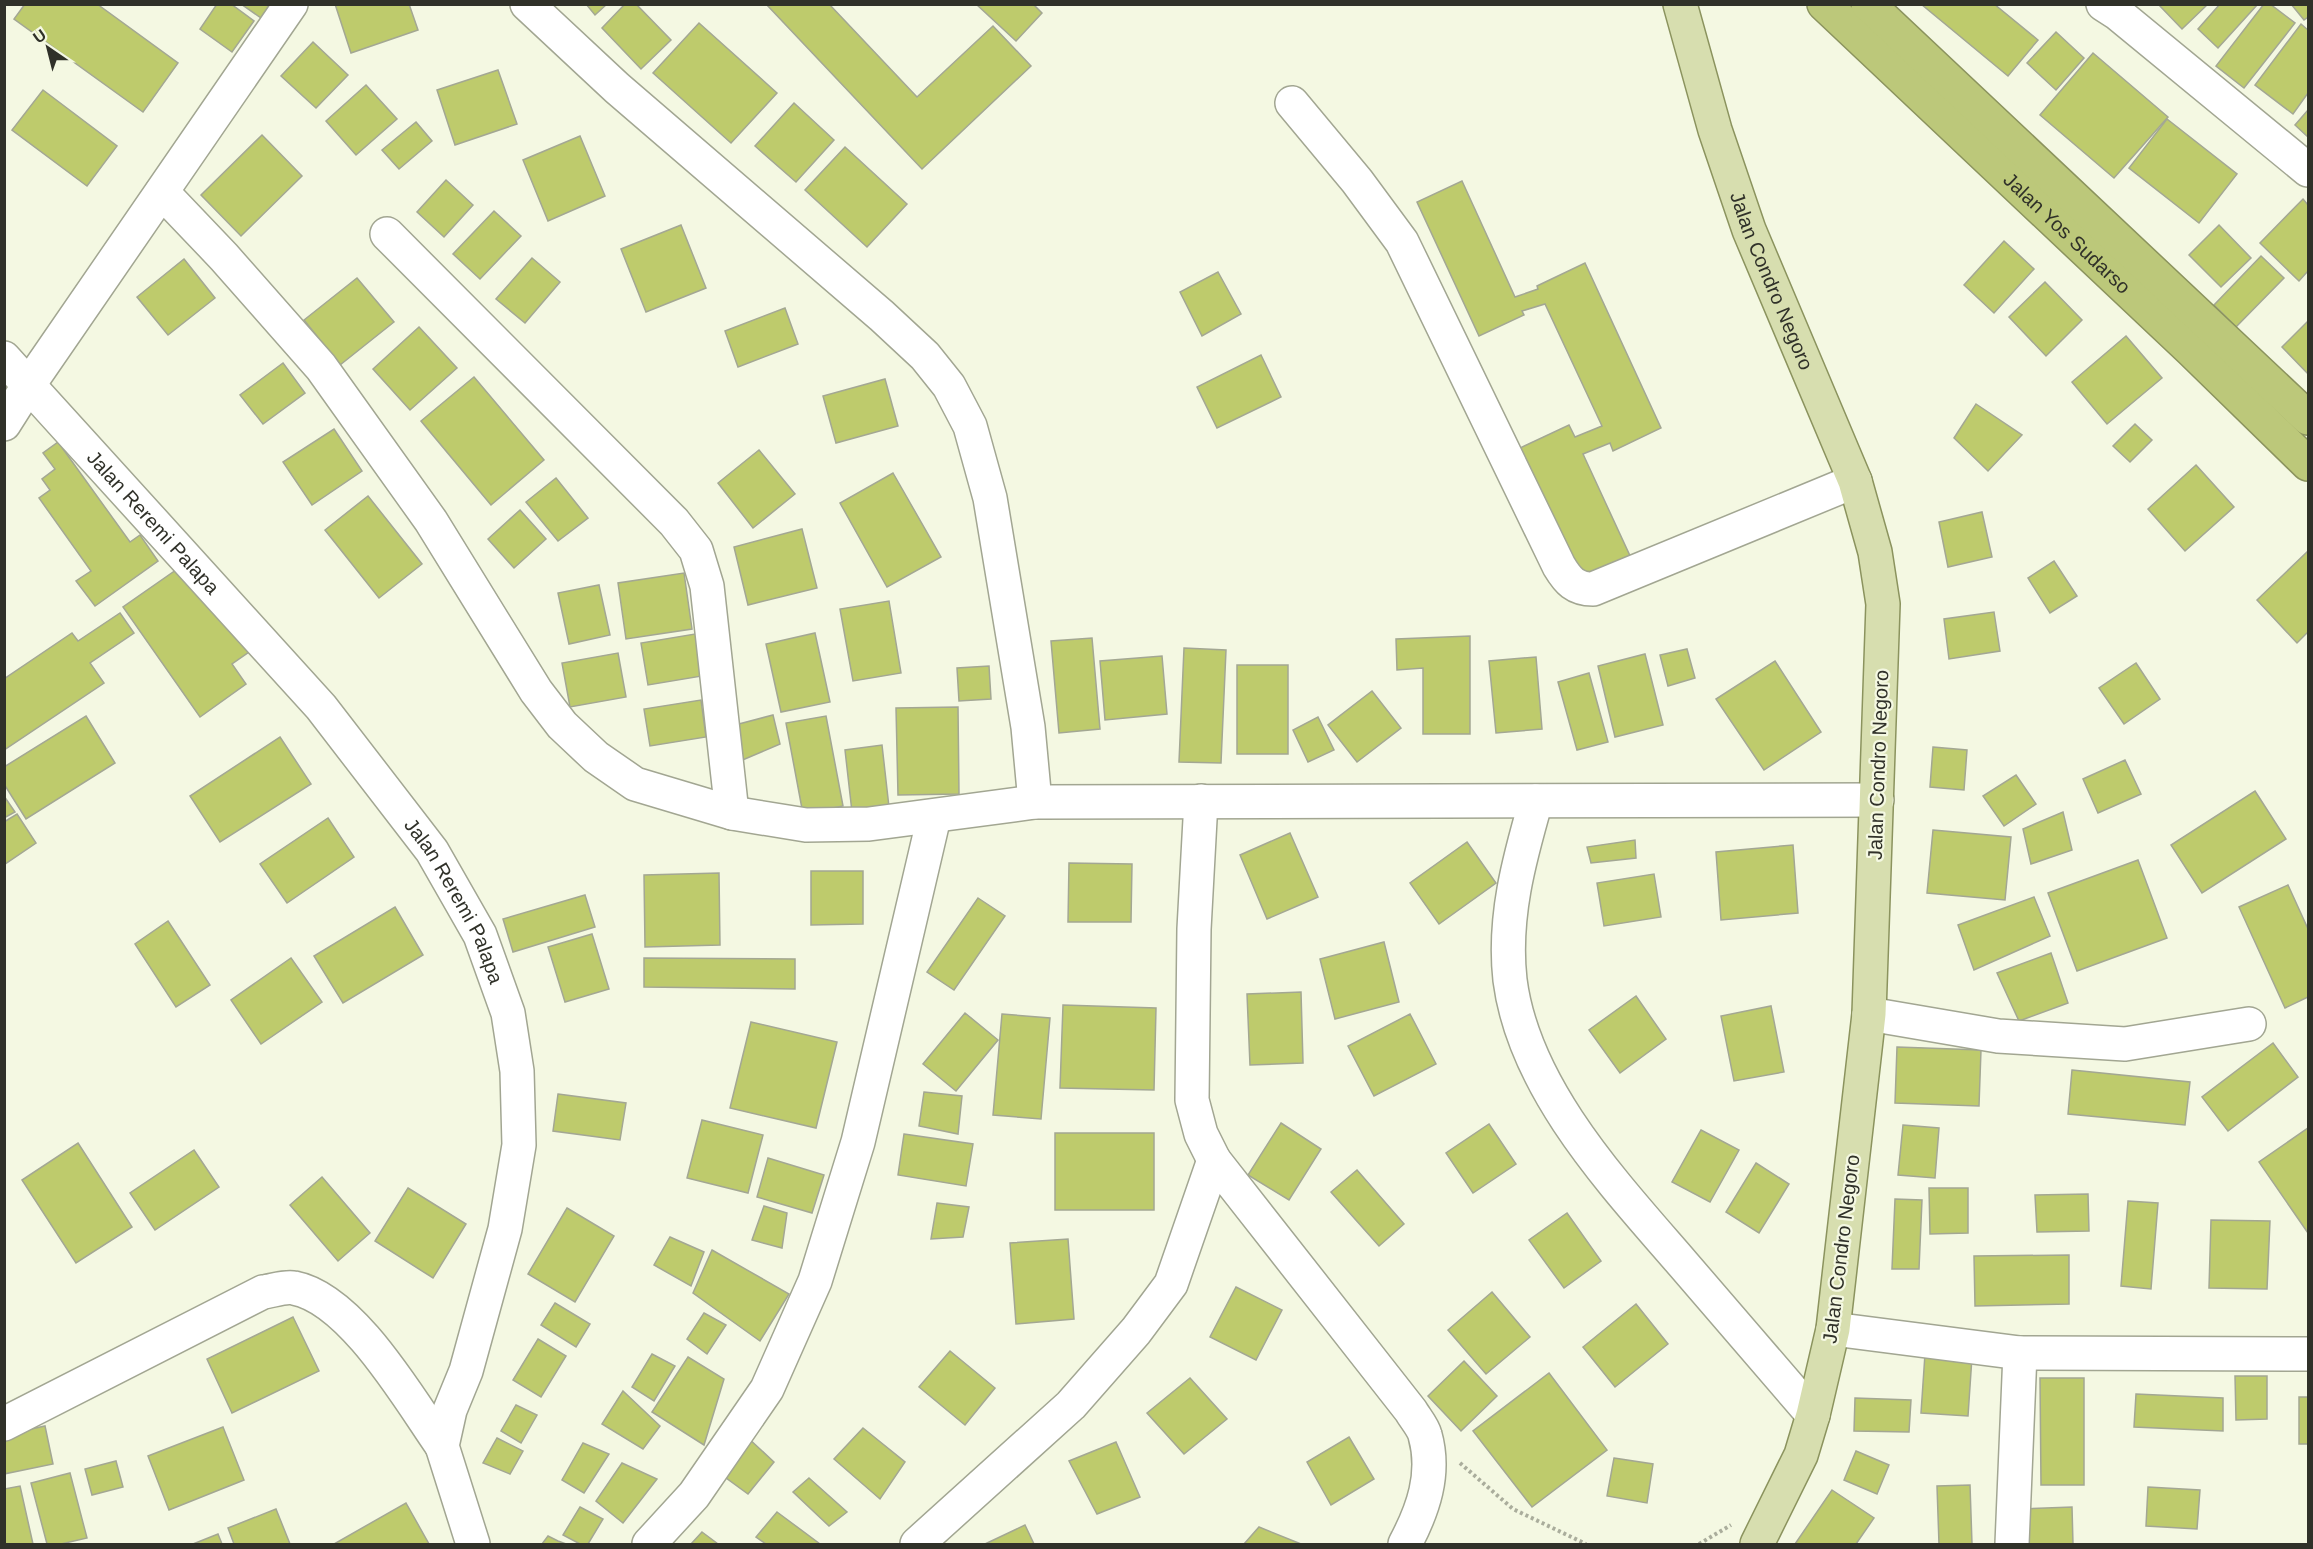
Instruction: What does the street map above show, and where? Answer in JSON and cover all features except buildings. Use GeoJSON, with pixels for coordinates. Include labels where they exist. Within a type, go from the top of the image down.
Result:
{"type":"FeatureCollection","features":[{"type":"Feature","properties":{"kind":"highway","name":"Jalan Yos Sudarso"},"geometry":{"type":"LineString","coordinates":[[1824,4],[2308,464]]}},
{"type":"Feature","properties":{"kind":"highway","name":"Jalan Yos Sudarso"},"geometry":{"type":"LineString","coordinates":[[1868,4],[2308,418]]}},
{"type":"Feature","properties":{"kind":"highway"},"geometry":{"type":"LineString","coordinates":[[2103,268],[2124,243]]}},
{"type":"Feature","properties":{"kind":"main road","name":"Jalan Condro Negoro"},"geometry":{"type":"LineString","coordinates":[[1681,6],[1715,130],[1749,230],[1855,481],[1875,552],[1883,604],[1869,1014],[1833,1329],[1801,1455],[1757,1545]]}},
{"type":"Feature","properties":{"kind":"street"},"geometry":{"type":"LineString","coordinates":[[4,424],[291,4]]}},
{"type":"Feature","properties":{"kind":"street"},"geometry":{"type":"LineString","coordinates":[[527,4],[617,88],[882,316],[925,356],[949,386],[970,426],[990,498],[1028,727],[1035,802]]}},
{"type":"Feature","properties":{"kind":"street"},"geometry":{"type":"LineString","coordinates":[[2103,4],[2117,13],[2308,170]]}},
{"type":"Feature","properties":{"kind":"street"},"geometry":{"type":"LineString","coordinates":[[1292,104],[1357,181],[1402,242],[1568,581],[1576,586],[1593,589],[1855,481]]}},
{"type":"Feature","properties":{"kind":"street"},"geometry":{"type":"LineString","coordinates":[[162,192],[224,257],[321,367],[431,521],[536,691],[562,725],[596,757],[635,784],[732,813],[806,825],[869,824],[1035,802],[1877,800]]}},
{"type":"Feature","properties":{"kind":"street"},"geometry":{"type":"LineString","coordinates":[[387,234],[674,522],[696,550],[707,586],[732,813]]}},
{"type":"Feature","properties":{"kind":"street","name":"Jalan Reremi Palapa"},"geometry":{"type":"LineString","coordinates":[[4,358],[30,383],[321,707],[432,851],[480,935],[508,1013],[517,1071],[519,1145],[506,1229],[466,1371],[450,1410],[442,1446],[473,1545]]}},
{"type":"Feature","properties":{"kind":"street"},"geometry":{"type":"LineString","coordinates":[[1201,801],[1194,929],[1192,1100],[1201,1134],[1214,1160],[1411,1410],[1425,1433],[1430,1473],[1421,1514],[1405,1545]]}},
{"type":"Feature","properties":{"kind":"street"},"geometry":{"type":"LineString","coordinates":[[1536,801],[1521,854],[1509,914],[1510,979],[1517,1014],[1530,1049],[1556,1101],[1614,1184],[1813,1415]]}},
{"type":"Feature","properties":{"kind":"street"},"geometry":{"type":"LineString","coordinates":[[649,1545],[694,1495],[766,1389],[815,1281],[858,1142],[934,817]]}},
{"type":"Feature","properties":{"kind":"street"},"geometry":{"type":"LineString","coordinates":[[1869,1014],[1998,1036],[2125,1044],[2249,1024]]}},
{"type":"Feature","properties":{"kind":"street"},"geometry":{"type":"LineString","coordinates":[[917,1545],[1071,1405],[1136,1331],[1171,1284],[1214,1160]]}},
{"type":"Feature","properties":{"kind":"street"},"geometry":{"type":"LineString","coordinates":[[4,1424],[263,1292],[291,1287],[315,1294],[360,1330],[442,1446]]}},
{"type":"Feature","properties":{"kind":"street"},"geometry":{"type":"LineString","coordinates":[[1833,1329],[2020,1353],[2308,1354]]}},
{"type":"Feature","properties":{"kind":"street"},"geometry":{"type":"LineString","coordinates":[[2012,1545],[2020,1353]]}},
{"type":"Feature","properties":{"kind":"path"},"geometry":{"type":"LineString","coordinates":[[1425,1433],[1513,1509],[1586,1545]]}}]}
